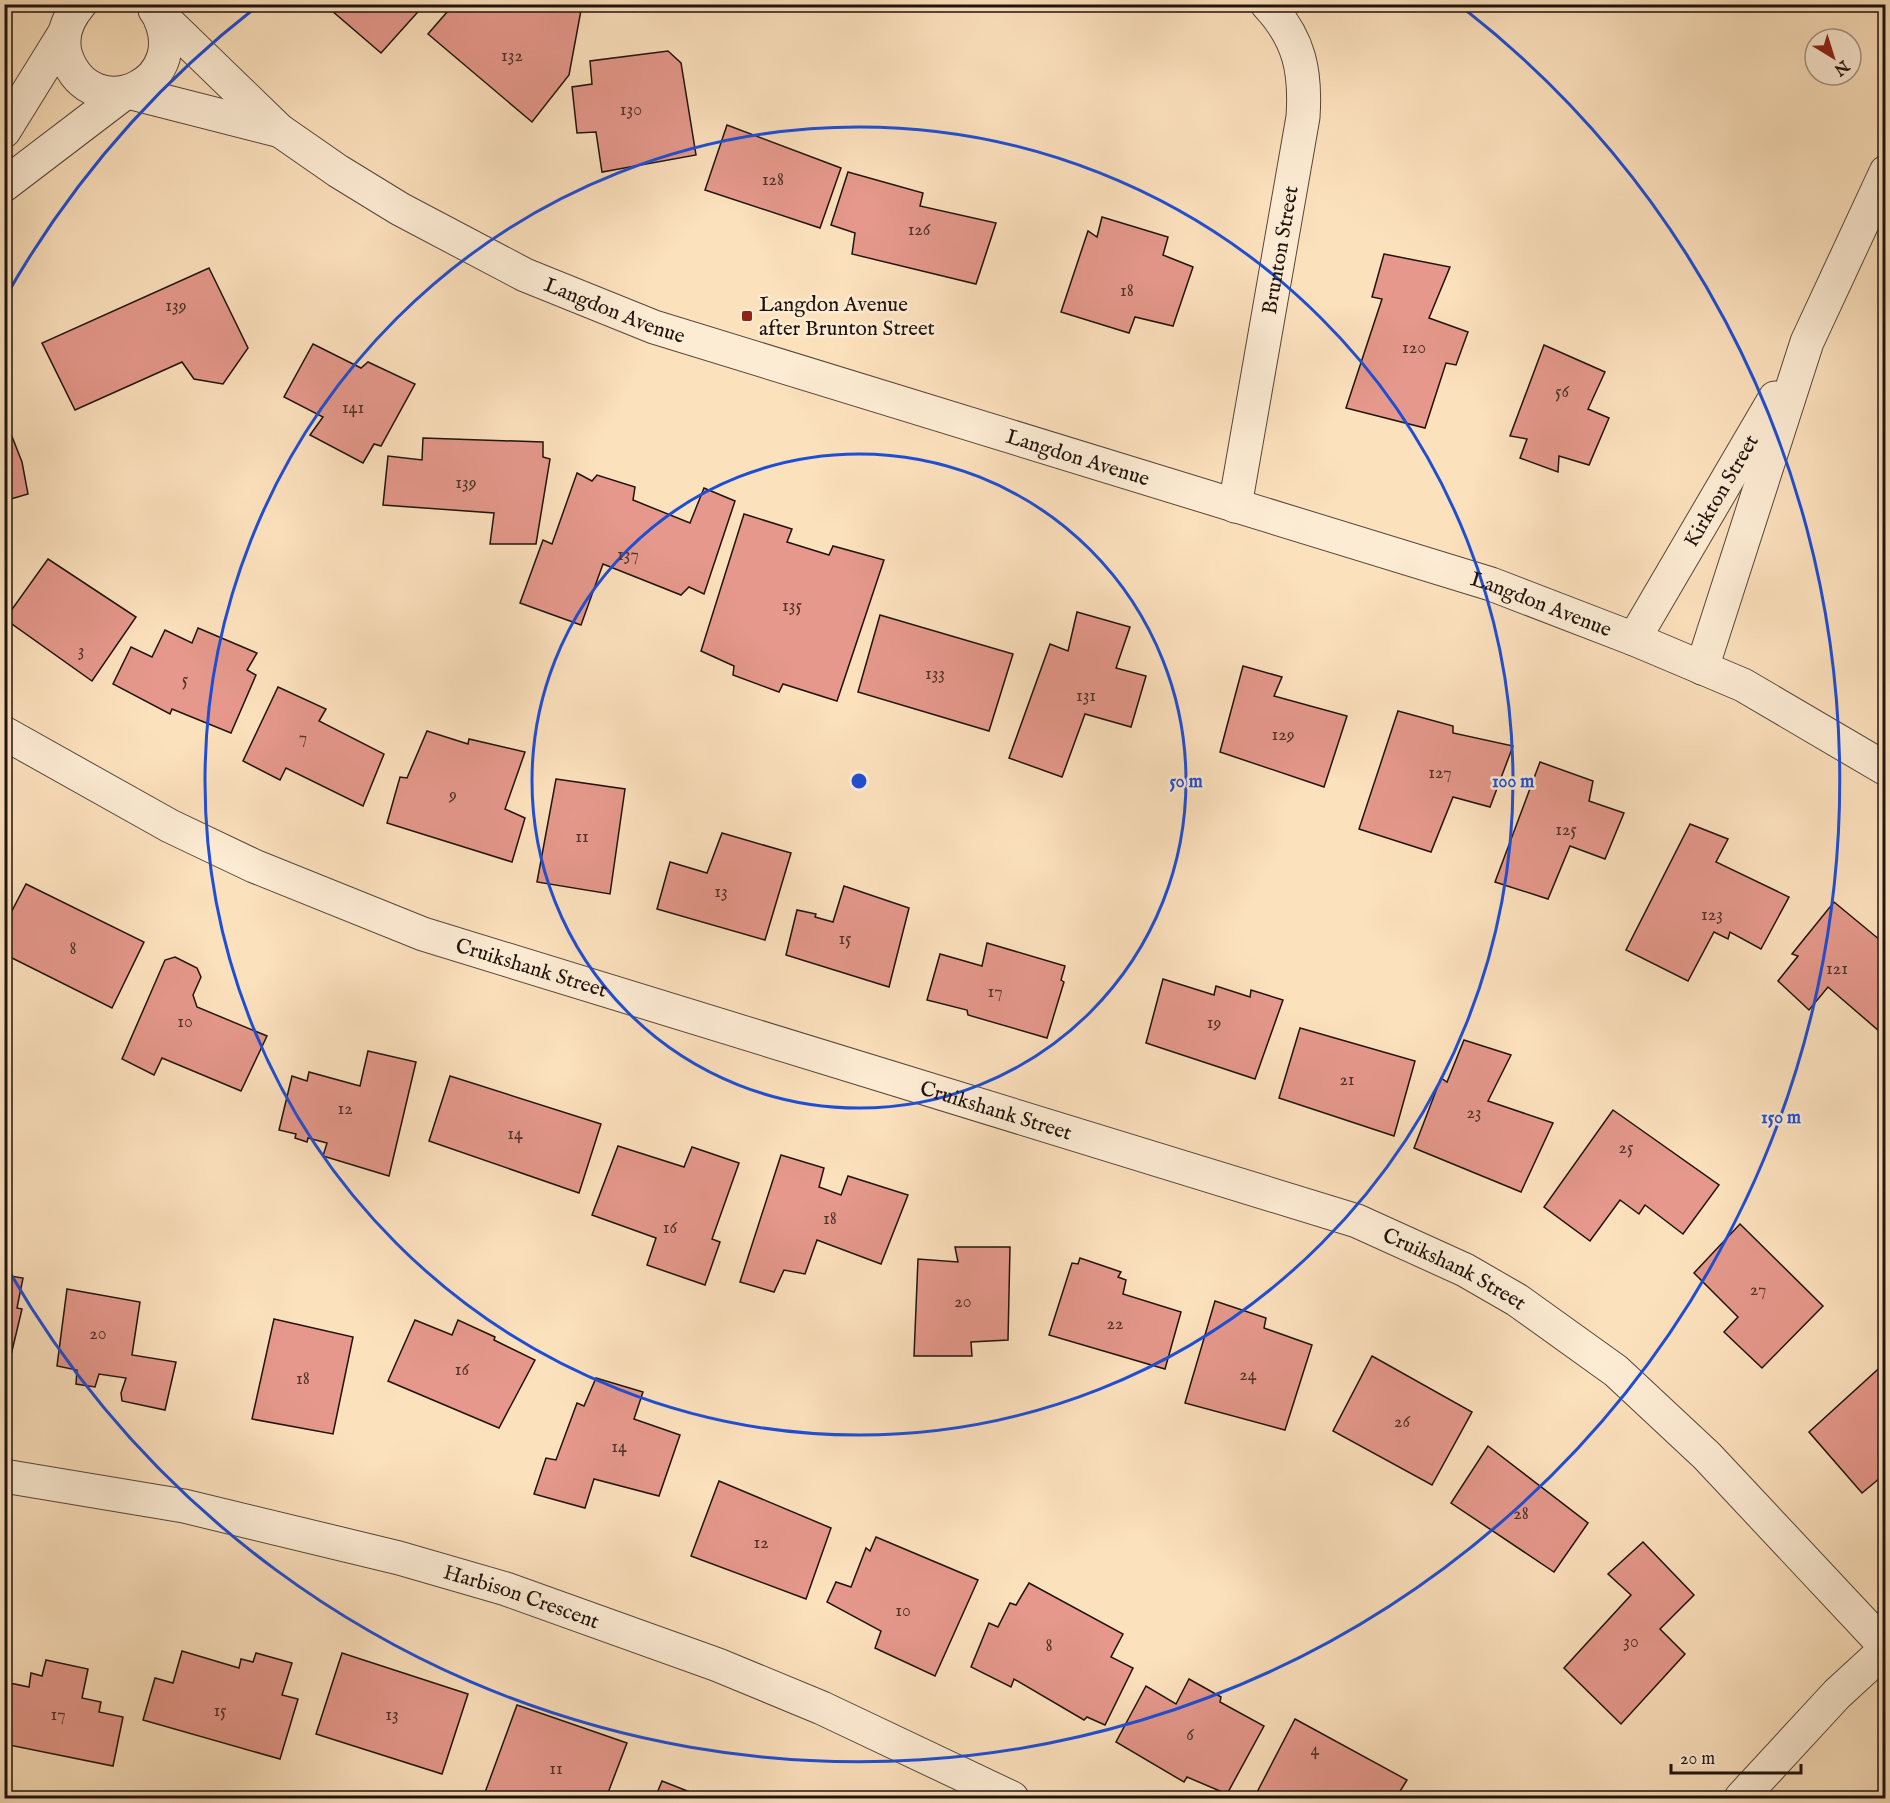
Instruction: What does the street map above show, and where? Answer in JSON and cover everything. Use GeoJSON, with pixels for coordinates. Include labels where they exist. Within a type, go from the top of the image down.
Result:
{"type":"FeatureCollection","features":[{"type":"Feature","properties":{"kind":"street"},"geometry":{"type":"LineString","coordinates":[[4,131],[61,24],[70,18],[80,4]]}},
{"type":"Feature","properties":{"kind":"street","name":"Brunton Street"},"geometry":{"type":"LineString","coordinates":[[1235,506],[1304,106],[1305,83],[1297,49],[1279,17],[1267,4]]}},
{"type":"Feature","properties":{"kind":"street","name":"Langdon Avenue"},"geometry":{"type":"LineString","coordinates":[[127,92],[144,85],[156,73],[164,58],[167,41],[164,25],[152,7]]}},
{"type":"Feature","properties":{"kind":"street","name":"Langdon Avenue"},"geometry":{"type":"LineString","coordinates":[[152,7],[279,130],[400,209],[504,264],[654,327],[1491,584],[1702,668],[1782,706],[1886,769]]}},
{"type":"Feature","properties":{"kind":"street","name":"Langdon Avenue"},"geometry":{"type":"LineString","coordinates":[[61,24],[64,51],[70,67],[80,79],[94,89],[109,93],[127,92],[279,130]]}},
{"type":"Feature","properties":{"kind":"street"},"geometry":{"type":"LineString","coordinates":[[4,185],[127,92]]}},
{"type":"Feature","properties":{"kind":"street","name":"Kirkton Street"},"geometry":{"type":"LineString","coordinates":[[1634,639],[1807,342],[1886,172]]}},
{"type":"Feature","properties":{"kind":"street","name":"Kirkton Street"},"geometry":{"type":"LineString","coordinates":[[1702,668],[1807,342]]}},
{"type":"Feature","properties":{"kind":"street","name":"Cruikshank Street"},"geometry":{"type":"LineString","coordinates":[[4,733],[180,831],[254,866],[423,934],[1357,1221],[1465,1270],[1517,1300],[1616,1371],[1707,1456],[1886,1648]]}},
{"type":"Feature","properties":{"kind":"street","name":"Harbison Crescent"},"geometry":{"type":"LineString","coordinates":[[4,1476],[184,1506],[399,1558],[506,1589],[718,1665],[822,1708],[1012,1798]]}},
{"type":"Feature","properties":{"kind":"street"},"geometry":{"type":"LineString","coordinates":[[1741,1798],[1837,1694],[1886,1648]]}},
{"type":"Feature","properties":{"kind":"building"},"geometry":{"type":"Polygon","coordinates":[[[324,4],[425,4],[381,53],[324,4]]]}},
{"type":"Feature","properties":{"kind":"building"},"geometry":{"type":"Polygon","coordinates":[[[454,4],[582,5],[569,75],[532,122],[428,34],[454,4]]]}},
{"type":"Feature","properties":{"kind":"building"},"geometry":{"type":"Polygon","coordinates":[[[668,51],[681,63],[696,155],[602,172],[596,132],[577,133],[572,87],[592,84],[590,61],[668,51]]]}},
{"type":"Feature","properties":{"kind":"building"},"geometry":{"type":"Polygon","coordinates":[[[727,125],[841,168],[820,228],[705,190],[727,125]]]}},
{"type":"Feature","properties":{"kind":"building"},"geometry":{"type":"Polygon","coordinates":[[[848,172],[923,193],[920,206],[996,223],[976,284],[852,254],[855,233],[831,225],[848,172]]]}},
{"type":"Feature","properties":{"kind":"building"},"geometry":{"type":"Polygon","coordinates":[[[1102,217],[1168,237],[1163,255],[1193,267],[1173,326],[1135,317],[1129,333],[1061,312],[1088,231],[1097,237],[1102,217]]]}},
{"type":"Feature","properties":{"kind":"building"},"geometry":{"type":"Polygon","coordinates":[[[1384,254],[1450,267],[1429,318],[1468,332],[1456,365],[1446,363],[1425,428],[1346,408],[1382,299],[1372,297],[1384,254]]]}},
{"type":"Feature","properties":{"kind":"building"},"geometry":{"type":"Polygon","coordinates":[[[209,268],[248,348],[223,384],[194,379],[182,362],[75,410],[42,343],[209,268]]]}},
{"type":"Feature","properties":{"kind":"building"},"geometry":{"type":"Polygon","coordinates":[[[313,344],[361,368],[368,362],[415,384],[381,446],[374,444],[363,463],[310,435],[323,417],[284,397],[313,344]]]}},
{"type":"Feature","properties":{"kind":"building"},"geometry":{"type":"Polygon","coordinates":[[[1544,345],[1605,372],[1588,409],[1609,418],[1589,465],[1559,456],[1558,472],[1520,458],[1527,439],[1510,436],[1544,345]]]}},
{"type":"Feature","properties":{"kind":"building"},"geometry":{"type":"Polygon","coordinates":[[[9,429],[22,462],[28,494],[4,501],[4,431],[9,429]]]}},
{"type":"Feature","properties":{"kind":"building"},"geometry":{"type":"Polygon","coordinates":[[[423,438],[543,442],[543,457],[550,459],[536,544],[490,544],[494,513],[383,505],[388,456],[422,460],[423,438]]]}},
{"type":"Feature","properties":{"kind":"building"},"geometry":{"type":"Polygon","coordinates":[[[577,473],[592,481],[597,475],[635,487],[633,500],[690,523],[704,488],[735,501],[704,594],[689,587],[681,595],[603,564],[581,625],[520,603],[543,540],[552,544],[577,473]]]}},
{"type":"Feature","properties":{"kind":"building"},"geometry":{"type":"Polygon","coordinates":[[[744,514],[792,529],[787,542],[829,555],[833,546],[884,560],[837,701],[783,684],[779,692],[733,675],[734,666],[701,651],[744,514]]]}},
{"type":"Feature","properties":{"kind":"building"},"geometry":{"type":"Polygon","coordinates":[[[48,559],[136,617],[92,681],[5,619],[48,559]]]}},
{"type":"Feature","properties":{"kind":"building"},"geometry":{"type":"Polygon","coordinates":[[[1077,612],[1130,627],[1116,668],[1146,676],[1131,727],[1085,714],[1062,777],[1009,758],[1050,644],[1068,651],[1077,612]]]}},
{"type":"Feature","properties":{"kind":"building"},"geometry":{"type":"Polygon","coordinates":[[[880,615],[1013,654],[989,731],[858,692],[880,615]]]}},
{"type":"Feature","properties":{"kind":"building"},"geometry":{"type":"Polygon","coordinates":[[[198,628],[257,653],[247,670],[256,675],[231,733],[172,709],[170,714],[113,684],[131,647],[152,657],[165,630],[192,643],[198,628]]]}},
{"type":"Feature","properties":{"kind":"building"},"geometry":{"type":"Polygon","coordinates":[[[1243,666],[1282,677],[1274,696],[1347,716],[1324,787],[1220,752],[1243,666]]]}},
{"type":"Feature","properties":{"kind":"building"},"geometry":{"type":"Polygon","coordinates":[[[278,687],[326,709],[319,721],[384,754],[363,806],[286,768],[280,780],[243,761],[278,687]]]}},
{"type":"Feature","properties":{"kind":"building"},"geometry":{"type":"Polygon","coordinates":[[[1398,711],[1453,726],[1453,733],[1513,746],[1490,807],[1453,797],[1431,852],[1359,829],[1398,711]]]}},
{"type":"Feature","properties":{"kind":"building"},"geometry":{"type":"Polygon","coordinates":[[[427,731],[468,744],[469,739],[525,752],[505,809],[525,818],[512,862],[387,823],[400,777],[407,778],[427,731]]]}},
{"type":"Feature","properties":{"kind":"building"},"geometry":{"type":"Polygon","coordinates":[[[1540,762],[1593,781],[1589,801],[1624,813],[1605,859],[1570,846],[1548,899],[1495,882],[1540,762]]]}},
{"type":"Feature","properties":{"kind":"building"},"geometry":{"type":"Polygon","coordinates":[[[556,779],[625,789],[610,894],[537,882],[556,779]]]}},
{"type":"Feature","properties":{"kind":"building"},"geometry":{"type":"Polygon","coordinates":[[[1690,824],[1728,839],[1716,862],[1789,897],[1761,949],[1730,932],[1728,939],[1714,932],[1688,981],[1626,950],[1690,824]]]}},
{"type":"Feature","properties":{"kind":"building"},"geometry":{"type":"Polygon","coordinates":[[[722,833],[791,853],[765,940],[657,909],[670,862],[707,873],[722,833]]]}},
{"type":"Feature","properties":{"kind":"building"},"geometry":{"type":"Polygon","coordinates":[[[26,884],[144,942],[112,1008],[4,954],[4,926],[26,884]]]}},
{"type":"Feature","properties":{"kind":"building"},"geometry":{"type":"Polygon","coordinates":[[[844,886],[909,908],[889,987],[786,955],[797,910],[816,914],[815,917],[833,922],[844,886]]]}},
{"type":"Feature","properties":{"kind":"building"},"geometry":{"type":"Polygon","coordinates":[[[1834,902],[1886,945],[1886,1037],[1828,987],[1809,1010],[1778,981],[1798,956],[1792,954],[1834,902]]]}},
{"type":"Feature","properties":{"kind":"building"},"geometry":{"type":"Polygon","coordinates":[[[987,943],[1065,966],[1061,980],[1064,982],[1047,1038],[968,1015],[967,1010],[927,1000],[940,954],[982,966],[987,943]]]}},
{"type":"Feature","properties":{"kind":"building"},"geometry":{"type":"Polygon","coordinates":[[[175,957],[197,968],[201,977],[193,995],[197,1007],[267,1036],[241,1091],[162,1058],[154,1075],[122,1059],[165,960],[175,957]]]}},
{"type":"Feature","properties":{"kind":"building"},"geometry":{"type":"Polygon","coordinates":[[[1163,979],[1214,995],[1216,986],[1250,997],[1251,990],[1283,1000],[1255,1079],[1146,1043],[1163,979]]]}},
{"type":"Feature","properties":{"kind":"building"},"geometry":{"type":"Polygon","coordinates":[[[1300,1028],[1415,1061],[1394,1136],[1279,1098],[1300,1028]]]}},
{"type":"Feature","properties":{"kind":"building"},"geometry":{"type":"Polygon","coordinates":[[[1464,1040],[1511,1055],[1488,1101],[1553,1123],[1521,1192],[1414,1148],[1441,1078],[1447,1082],[1464,1040]]]}},
{"type":"Feature","properties":{"kind":"building"},"geometry":{"type":"Polygon","coordinates":[[[368,1051],[416,1062],[389,1176],[323,1156],[327,1143],[308,1138],[307,1142],[295,1138],[296,1134],[279,1130],[292,1076],[307,1081],[309,1072],[360,1086],[368,1051]]]}},
{"type":"Feature","properties":{"kind":"building"},"geometry":{"type":"Polygon","coordinates":[[[450,1076],[601,1124],[579,1193],[429,1141],[450,1076]]]}},
{"type":"Feature","properties":{"kind":"building"},"geometry":{"type":"Polygon","coordinates":[[[1613,1110],[1719,1185],[1683,1234],[1645,1205],[1639,1214],[1620,1200],[1590,1241],[1544,1207],[1613,1110]]]}},
{"type":"Feature","properties":{"kind":"building"},"geometry":{"type":"Polygon","coordinates":[[[618,1146],[684,1167],[692,1147],[739,1163],[712,1239],[720,1242],[705,1285],[647,1265],[656,1238],[592,1215],[618,1146]]]}},
{"type":"Feature","properties":{"kind":"building"},"geometry":{"type":"Polygon","coordinates":[[[781,1155],[824,1168],[819,1187],[841,1195],[848,1176],[908,1195],[881,1264],[817,1240],[805,1274],[784,1270],[774,1292],[740,1282],[781,1155]]]}},
{"type":"Feature","properties":{"kind":"building"},"geometry":{"type":"Polygon","coordinates":[[[1740,1224],[1823,1306],[1762,1368],[1724,1332],[1738,1317],[1694,1273],[1740,1224]]]}},
{"type":"Feature","properties":{"kind":"building"},"geometry":{"type":"Polygon","coordinates":[[[955,1247],[1010,1247],[1008,1340],[971,1342],[972,1356],[914,1356],[918,1259],[958,1262],[955,1247]]]}},
{"type":"Feature","properties":{"kind":"building"},"geometry":{"type":"Polygon","coordinates":[[[1080,1258],[1121,1272],[1118,1277],[1126,1280],[1123,1294],[1181,1312],[1165,1369],[1049,1335],[1072,1263],[1078,1264],[1080,1258]]]}},
{"type":"Feature","properties":{"kind":"building"},"geometry":{"type":"Polygon","coordinates":[[[4,1275],[23,1278],[17,1308],[22,1309],[7,1372],[4,1371],[4,1275]]]}},
{"type":"Feature","properties":{"kind":"building"},"geometry":{"type":"Polygon","coordinates":[[[67,1289],[140,1302],[132,1355],[176,1362],[165,1410],[122,1401],[121,1393],[126,1378],[99,1374],[95,1387],[76,1384],[77,1370],[57,1366],[67,1289]]]}},
{"type":"Feature","properties":{"kind":"building"},"geometry":{"type":"Polygon","coordinates":[[[1215,1301],[1266,1318],[1264,1328],[1312,1345],[1285,1430],[1185,1403],[1215,1301]]]}},
{"type":"Feature","properties":{"kind":"building"},"geometry":{"type":"Polygon","coordinates":[[[274,1319],[353,1337],[333,1434],[252,1419],[274,1319]]]}},
{"type":"Feature","properties":{"kind":"building"},"geometry":{"type":"Polygon","coordinates":[[[415,1320],[452,1335],[458,1320],[495,1337],[494,1340],[535,1360],[499,1428],[388,1381],[415,1320]]]}},
{"type":"Feature","properties":{"kind":"building"},"geometry":{"type":"Polygon","coordinates":[[[1372,1356],[1472,1412],[1432,1485],[1333,1431],[1372,1356]]]}},
{"type":"Feature","properties":{"kind":"building"},"geometry":{"type":"Polygon","coordinates":[[[1886,1362],[1886,1473],[1862,1493],[1809,1432],[1886,1362]]]}},
{"type":"Feature","properties":{"kind":"building"},"geometry":{"type":"Polygon","coordinates":[[[596,1378],[643,1392],[634,1419],[680,1435],[659,1496],[594,1479],[585,1508],[534,1494],[546,1458],[556,1460],[577,1403],[584,1406],[596,1378]]]}},
{"type":"Feature","properties":{"kind":"building"},"geometry":{"type":"Polygon","coordinates":[[[1488,1446],[1588,1523],[1554,1572],[1451,1503],[1488,1446]]]}},
{"type":"Feature","properties":{"kind":"building"},"geometry":{"type":"Polygon","coordinates":[[[719,1481],[831,1528],[806,1599],[691,1556],[719,1481]]]}},
{"type":"Feature","properties":{"kind":"building"},"geometry":{"type":"Polygon","coordinates":[[[876,1537],[978,1580],[935,1676],[875,1648],[881,1631],[827,1602],[836,1582],[851,1587],[866,1548],[870,1551],[876,1537]]]}},
{"type":"Feature","properties":{"kind":"building"},"geometry":{"type":"Polygon","coordinates":[[[1643,1542],[1694,1595],[1660,1629],[1685,1654],[1621,1724],[1564,1668],[1631,1595],[1608,1574],[1643,1542]]]}},
{"type":"Feature","properties":{"kind":"building"},"geometry":{"type":"Polygon","coordinates":[[[1029,1583],[1123,1634],[1111,1657],[1133,1668],[1105,1725],[1087,1717],[1084,1720],[1014,1679],[1011,1687],[971,1667],[989,1623],[998,1627],[1010,1603],[1016,1605],[1029,1583]]]}},
{"type":"Feature","properties":{"kind":"building"},"geometry":{"type":"Polygon","coordinates":[[[182,1651],[239,1668],[241,1659],[253,1662],[256,1653],[292,1663],[282,1695],[298,1699],[280,1759],[143,1720],[155,1678],[173,1683],[182,1651]]]}},
{"type":"Feature","properties":{"kind":"building"},"geometry":{"type":"Polygon","coordinates":[[[342,1653],[468,1694],[442,1774],[316,1734],[342,1653]]]}},
{"type":"Feature","properties":{"kind":"building"},"geometry":{"type":"Polygon","coordinates":[[[46,1660],[88,1669],[82,1698],[101,1702],[99,1712],[123,1717],[113,1766],[4,1744],[5,1682],[29,1687],[31,1673],[42,1676],[46,1660]]]}},
{"type":"Feature","properties":{"kind":"building"},"geometry":{"type":"Polygon","coordinates":[[[1189,1679],[1221,1697],[1220,1702],[1264,1726],[1227,1794],[1187,1777],[1184,1782],[1116,1742],[1146,1686],[1176,1704],[1189,1679]]]}},
{"type":"Feature","properties":{"kind":"building"},"geometry":{"type":"Polygon","coordinates":[[[517,1705],[627,1743],[606,1798],[565,1798],[546,1792],[544,1798],[483,1798],[517,1705]]]}},
{"type":"Feature","properties":{"kind":"building"},"geometry":{"type":"Polygon","coordinates":[[[1295,1719],[1407,1780],[1396,1798],[1254,1798],[1295,1719]]]}},
{"type":"Feature","properties":{"kind":"building"},"geometry":{"type":"Polygon","coordinates":[[[662,1781],[705,1798],[655,1798],[662,1781]]]}},
{"type":"Feature","properties":{"kind":"place","name":"Langdon Avenue after Brunton Street"},"geometry":{"type":"Point","coordinates":[747,316]}}]}
